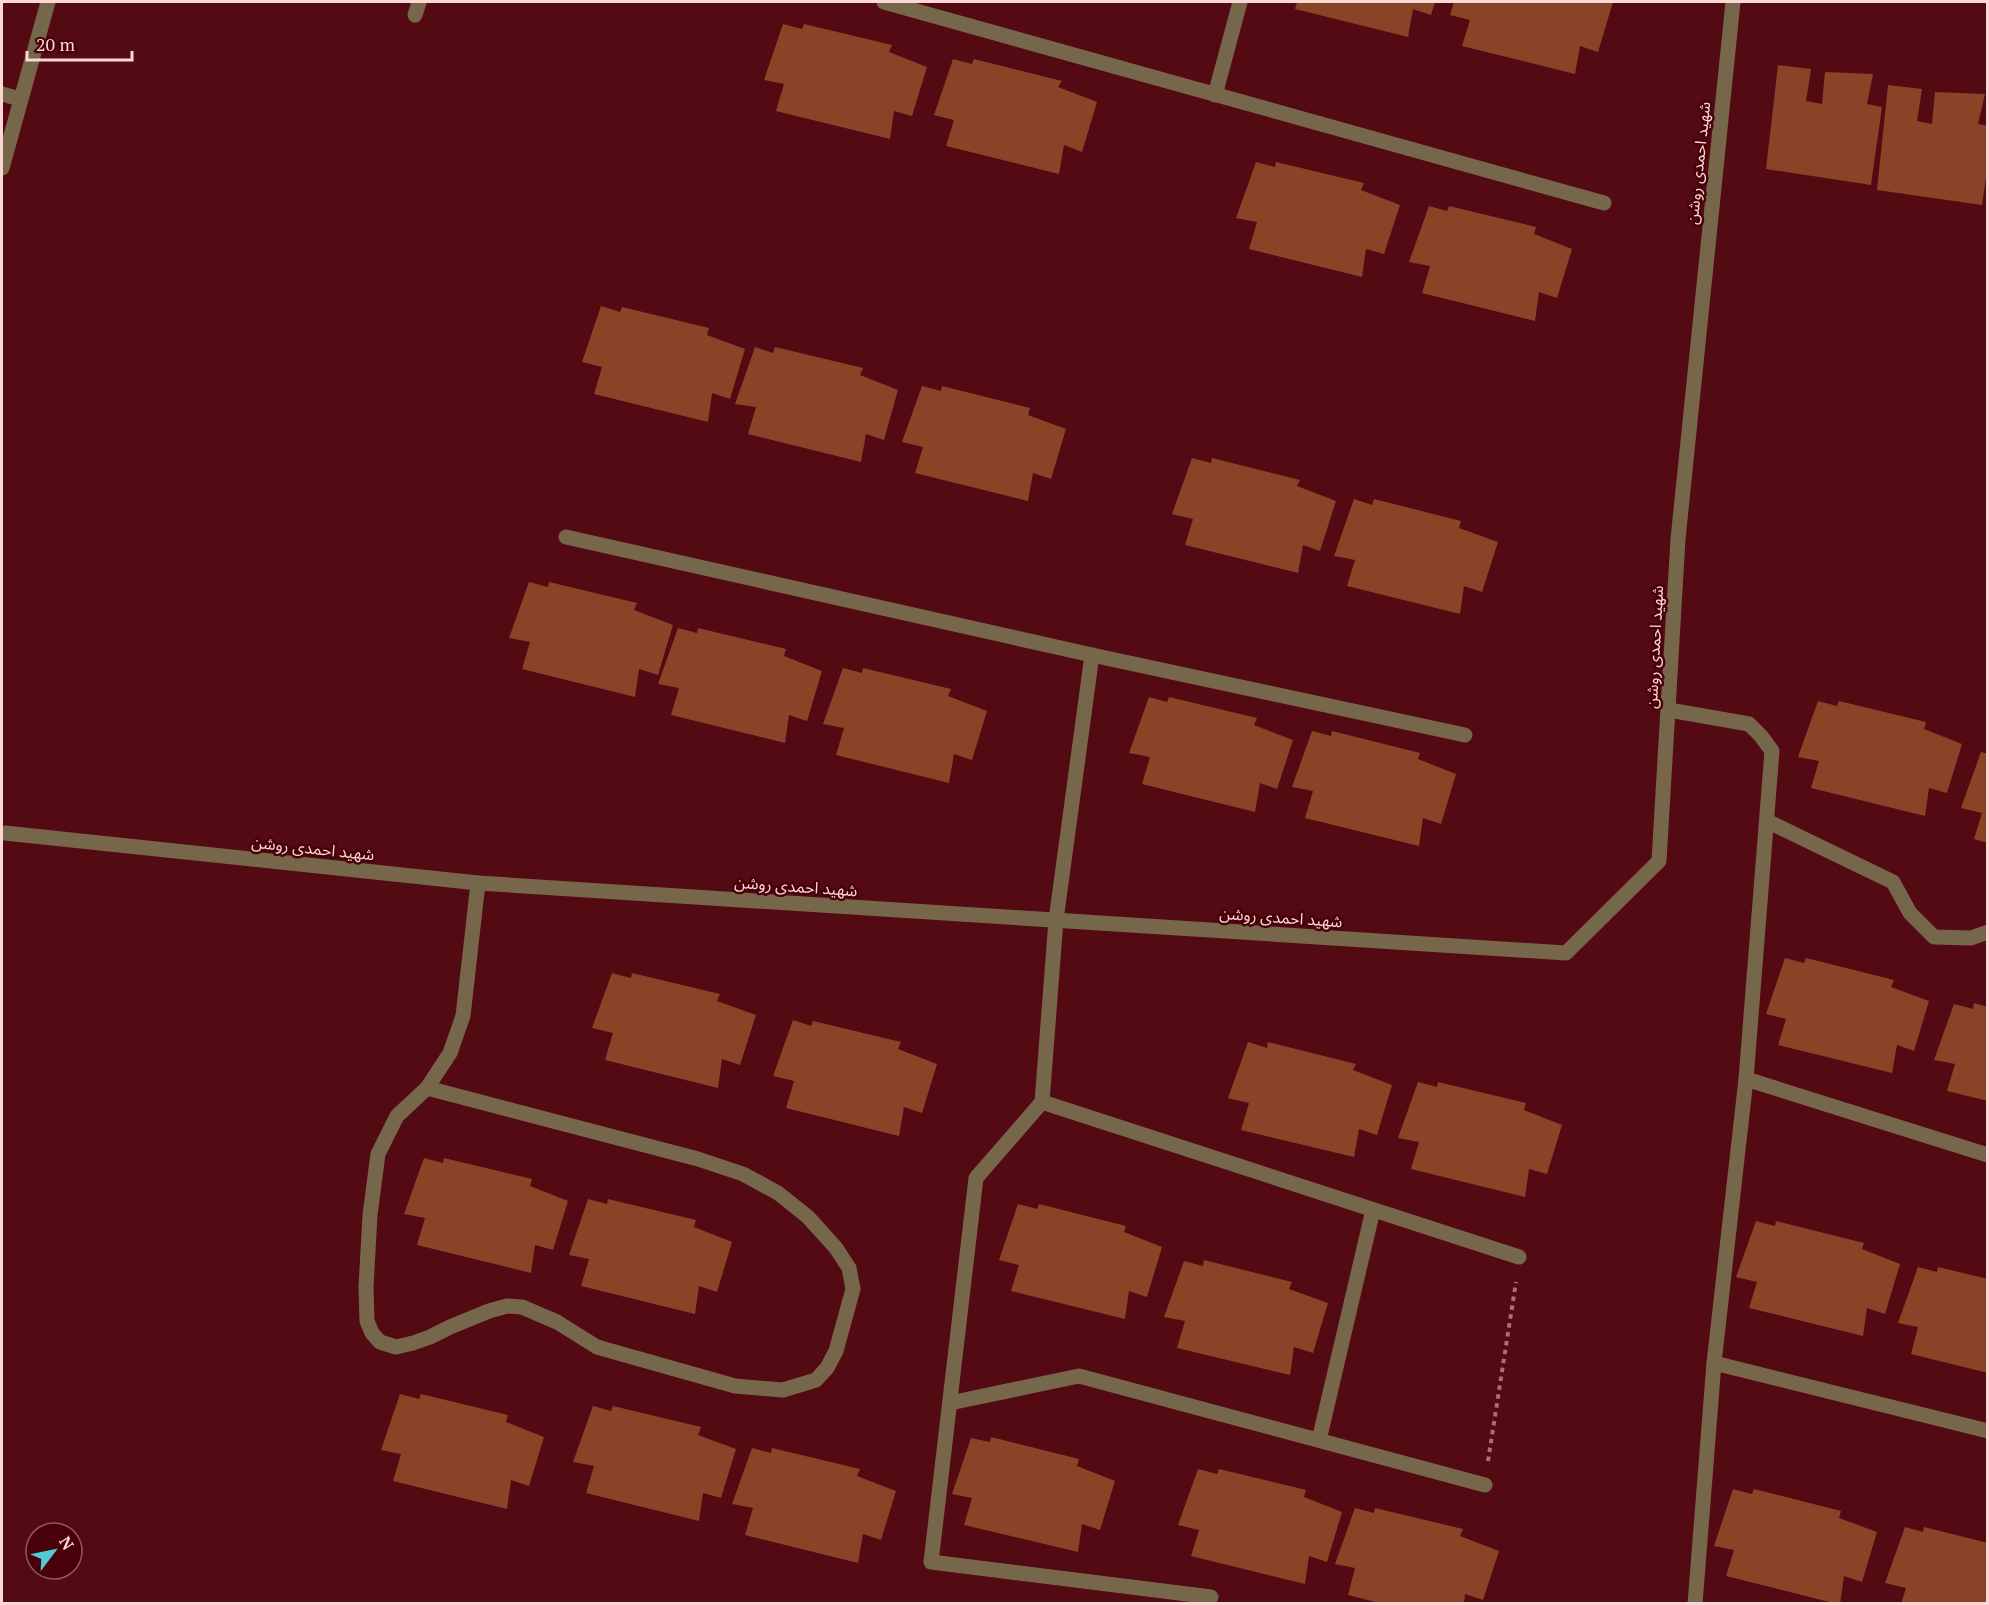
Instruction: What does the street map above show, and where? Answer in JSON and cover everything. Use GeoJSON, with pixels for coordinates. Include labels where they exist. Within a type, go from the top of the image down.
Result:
{"type":"FeatureCollection","features":[{"type":"Feature","properties":{"kind":"street"},"geometry":{"type":"LineString","coordinates":[[2,168],[48,2]]}},
{"type":"Feature","properties":{"kind":"street"},"geometry":{"type":"LineString","coordinates":[[884,2],[1604,203]]}},
{"type":"Feature","properties":{"kind":"street"},"geometry":{"type":"LineString","coordinates":[[1215,95],[1240,2]]}},
{"type":"Feature","properties":{"kind":"street","name":"شهید احمدی روشن"},"geometry":{"type":"LineString","coordinates":[[3,832],[478,883],[1566,953],[1659,861],[1678,539],[1733,2]]}},
{"type":"Feature","properties":{"kind":"street"},"geometry":{"type":"LineString","coordinates":[[2,94],[20,99]]}},
{"type":"Feature","properties":{"kind":"street"},"geometry":{"type":"LineString","coordinates":[[566,537],[1092,656],[1465,735]]}},
{"type":"Feature","properties":{"kind":"street"},"geometry":{"type":"LineString","coordinates":[[1092,656],[1056,920],[1042,1102],[976,1178],[931,1562],[1211,1597]]}},
{"type":"Feature","properties":{"kind":"street"},"geometry":{"type":"LineString","coordinates":[[1669,710],[1749,724],[1772,751],[1746,1079],[1714,1363],[1695,1604]]}},
{"type":"Feature","properties":{"kind":"street"},"geometry":{"type":"LineString","coordinates":[[1767,821],[1893,882],[1910,913],[1934,937],[1971,938],[1988,932]]}},
{"type":"Feature","properties":{"kind":"street"},"geometry":{"type":"LineString","coordinates":[[427,1089],[698,1159],[742,1174],[778,1193],[808,1217],[836,1248],[849,1268],[853,1290],[836,1351],[827,1368],[816,1380],[783,1390],[735,1386],[597,1347],[557,1322],[522,1307],[507,1306],[477,1315],[413,1344],[396,1347],[380,1342],[372,1333],[367,1321],[366,1287],[370,1215],[378,1154],[397,1116],[427,1089],[450,1053],[463,1016],[478,883]]}},
{"type":"Feature","properties":{"kind":"street"},"geometry":{"type":"LineString","coordinates":[[1746,1079],[1988,1155]]}},
{"type":"Feature","properties":{"kind":"street"},"geometry":{"type":"LineString","coordinates":[[1042,1102],[1519,1257]]}},
{"type":"Feature","properties":{"kind":"street"},"geometry":{"type":"LineString","coordinates":[[1319,1440],[1373,1210]]}},
{"type":"Feature","properties":{"kind":"street"},"geometry":{"type":"LineString","coordinates":[[1714,1363],[1988,1431]]}},
{"type":"Feature","properties":{"kind":"street"},"geometry":{"type":"LineString","coordinates":[[950,1403],[1079,1376],[1485,1485]]}},
{"type":"Feature","properties":{"kind":"path"},"geometry":{"type":"LineString","coordinates":[[1485,1485],[1519,1257]]}},
{"type":"Feature","properties":{"kind":"building"},"geometry":{"type":"Polygon","coordinates":[[[1297,2],[1435,2],[1431,15],[1413,9],[1408,37],[1295,9],[1297,2]]]}},
{"type":"Feature","properties":{"kind":"building"},"geometry":{"type":"Polygon","coordinates":[[[1454,2],[1613,2],[1598,52],[1580,46],[1575,74],[1462,46],[1470,20],[1450,15],[1454,2]]]}},
{"type":"Feature","properties":{"kind":"building"},"geometry":{"type":"Polygon","coordinates":[[[783,24],[802,29],[804,24],[892,45],[889,52],[927,67],[912,116],[894,111],[890,139],[776,111],[784,84],[764,80],[783,24]]]}},
{"type":"Feature","properties":{"kind":"building"},"geometry":{"type":"Polygon","coordinates":[[[953,59],[972,64],[974,59],[1062,81],[1058,87],[1097,102],[1082,152],[1064,145],[1059,174],[946,146],[954,120],[934,115],[953,59]]]}},
{"type":"Feature","properties":{"kind":"building"},"geometry":{"type":"Polygon","coordinates":[[[1778,65],[1811,69],[1806,101],[1822,104],[1825,72],[1873,74],[1867,104],[1882,107],[1871,185],[1766,169],[1778,65]]]}},
{"type":"Feature","properties":{"kind":"building"},"geometry":{"type":"Polygon","coordinates":[[[1888,85],[1922,89],[1917,121],[1932,124],[1935,92],[1985,94],[1978,124],[1988,126],[1988,164],[1982,205],[1877,190],[1888,85]]]}},
{"type":"Feature","properties":{"kind":"building"},"geometry":{"type":"Polygon","coordinates":[[[1256,162],[1275,167],[1276,162],[1364,183],[1361,190],[1400,205],[1384,254],[1366,249],[1362,277],[1249,249],[1257,222],[1236,218],[1256,162]]]}},
{"type":"Feature","properties":{"kind":"building"},"geometry":{"type":"Polygon","coordinates":[[[1429,206],[1447,211],[1449,206],[1536,227],[1534,234],[1572,249],[1557,298],[1539,292],[1535,321],[1422,293],[1430,266],[1409,262],[1429,206]]]}},
{"type":"Feature","properties":{"kind":"building"},"geometry":{"type":"Polygon","coordinates":[[[601,306],[620,312],[622,307],[709,328],[707,335],[745,349],[730,399],[712,393],[708,422],[594,394],[602,367],[582,362],[601,306]]]}},
{"type":"Feature","properties":{"kind":"building"},"geometry":{"type":"Polygon","coordinates":[[[755,347],[773,353],[775,347],[863,368],[860,375],[898,390],[884,440],[866,434],[861,462],[748,434],[756,407],[735,404],[755,347]]]}},
{"type":"Feature","properties":{"kind":"building"},"geometry":{"type":"Polygon","coordinates":[[[922,386],[941,391],[942,386],[1030,408],[1028,415],[1066,429],[1051,479],[1033,473],[1028,501],[915,473],[923,447],[902,442],[922,386]]]}},
{"type":"Feature","properties":{"kind":"building"},"geometry":{"type":"Polygon","coordinates":[[[1192,458],[1211,463],[1212,458],[1300,480],[1297,486],[1336,501],[1320,551],[1303,545],[1298,573],[1185,545],[1193,519],[1172,514],[1192,458]]]}},
{"type":"Feature","properties":{"kind":"building"},"geometry":{"type":"Polygon","coordinates":[[[1354,499],[1372,505],[1374,499],[1461,521],[1459,528],[1498,542],[1482,592],[1464,586],[1460,614],[1347,586],[1355,560],[1334,556],[1354,499]]]}},
{"type":"Feature","properties":{"kind":"building"},"geometry":{"type":"Polygon","coordinates":[[[529,582],[548,587],[549,582],[637,603],[634,610],[673,625],[658,675],[639,669],[635,697],[522,669],[530,642],[509,638],[529,582]]]}},
{"type":"Feature","properties":{"kind":"building"},"geometry":{"type":"Polygon","coordinates":[[[678,628],[697,633],[698,628],[786,649],[784,656],[822,671],[807,721],[789,715],[785,743],[671,715],[679,688],[658,684],[678,628]]]}},
{"type":"Feature","properties":{"kind":"building"},"geometry":{"type":"Polygon","coordinates":[[[843,668],[862,673],[863,668],[951,689],[948,696],[987,711],[972,760],[954,754],[949,783],[836,755],[844,728],[823,724],[843,668]]]}},
{"type":"Feature","properties":{"kind":"building"},"geometry":{"type":"Polygon","coordinates":[[[1149,697],[1167,702],[1169,697],[1257,718],[1254,725],[1293,740],[1277,789],[1260,783],[1255,812],[1142,784],[1150,757],[1129,753],[1149,697]]]}},
{"type":"Feature","properties":{"kind":"building"},"geometry":{"type":"Polygon","coordinates":[[[1818,701],[1837,706],[1839,701],[1926,722],[1924,729],[1962,744],[1947,793],[1929,788],[1925,816],[1811,788],[1819,761],[1798,757],[1818,701]]]}},
{"type":"Feature","properties":{"kind":"building"},"geometry":{"type":"Polygon","coordinates":[[[1312,731],[1331,736],[1332,731],[1420,753],[1418,759],[1456,774],[1441,824],[1423,818],[1419,846],[1305,818],[1313,791],[1292,787],[1312,731]]]}},
{"type":"Feature","properties":{"kind":"building"},"geometry":{"type":"Polygon","coordinates":[[[1981,752],[1988,754],[1988,843],[1974,839],[1982,813],[1961,808],[1981,752]]]}},
{"type":"Feature","properties":{"kind":"building"},"geometry":{"type":"Polygon","coordinates":[[[1785,958],[1804,963],[1806,958],[1894,980],[1891,987],[1929,1001],[1914,1051],[1897,1045],[1892,1073],[1778,1045],[1786,1019],[1766,1014],[1785,958]]]}},
{"type":"Feature","properties":{"kind":"building"},"geometry":{"type":"Polygon","coordinates":[[[612,973],[631,978],[632,973],[720,994],[717,1001],[756,1015],[740,1065],[722,1059],[718,1088],[605,1060],[613,1033],[592,1028],[612,973]]]}},
{"type":"Feature","properties":{"kind":"building"},"geometry":{"type":"Polygon","coordinates":[[[1974,1003],[1988,1007],[1988,1101],[1947,1091],[1955,1064],[1934,1060],[1954,1004],[1973,1009],[1974,1003]]]}},
{"type":"Feature","properties":{"kind":"building"},"geometry":{"type":"Polygon","coordinates":[[[793,1020],[811,1026],[813,1021],[901,1042],[898,1049],[937,1064],[922,1113],[904,1107],[899,1136],[786,1108],[794,1081],[773,1076],[793,1020]]]}},
{"type":"Feature","properties":{"kind":"building"},"geometry":{"type":"Polygon","coordinates":[[[1248,1042],[1267,1048],[1268,1042],[1356,1064],[1353,1070],[1392,1085],[1377,1135],[1359,1129],[1354,1157],[1241,1130],[1249,1103],[1228,1098],[1248,1042]]]}},
{"type":"Feature","properties":{"kind":"building"},"geometry":{"type":"Polygon","coordinates":[[[1418,1082],[1437,1087],[1438,1082],[1526,1103],[1524,1110],[1562,1125],[1547,1174],[1529,1169],[1525,1197],[1411,1169],[1419,1142],[1398,1138],[1418,1082]]]}},
{"type":"Feature","properties":{"kind":"building"},"geometry":{"type":"Polygon","coordinates":[[[424,1158],[443,1163],[444,1158],[532,1179],[530,1186],[568,1201],[553,1250],[535,1245],[531,1273],[417,1245],[425,1218],[404,1214],[424,1158]]]}},
{"type":"Feature","properties":{"kind":"building"},"geometry":{"type":"Polygon","coordinates":[[[588,1199],[607,1204],[608,1199],[696,1220],[694,1227],[732,1242],[717,1292],[699,1286],[695,1314],[581,1286],[589,1259],[569,1255],[588,1199]]]}},
{"type":"Feature","properties":{"kind":"building"},"geometry":{"type":"Polygon","coordinates":[[[1018,1204],[1037,1209],[1039,1204],[1126,1226],[1124,1232],[1162,1247],[1147,1297],[1129,1291],[1125,1319],[1011,1291],[1019,1265],[999,1260],[1018,1204]]]}},
{"type":"Feature","properties":{"kind":"building"},"geometry":{"type":"Polygon","coordinates":[[[1756,1221],[1775,1226],[1776,1221],[1864,1243],[1862,1249],[1900,1264],[1885,1314],[1867,1308],[1863,1336],[1749,1308],[1757,1282],[1736,1277],[1756,1221]]]}},
{"type":"Feature","properties":{"kind":"building"},"geometry":{"type":"Polygon","coordinates":[[[1204,1260],[1292,1282],[1289,1289],[1328,1303],[1313,1353],[1294,1347],[1290,1375],[1177,1348],[1185,1321],[1164,1317],[1184,1261],[1203,1266],[1204,1260]]]}},
{"type":"Feature","properties":{"kind":"building"},"geometry":{"type":"Polygon","coordinates":[[[1918,1267],[1937,1272],[1938,1267],[1988,1279],[1988,1373],[1911,1354],[1918,1327],[1898,1323],[1918,1267]]]}},
{"type":"Feature","properties":{"kind":"building"},"geometry":{"type":"Polygon","coordinates":[[[400,1394],[419,1399],[421,1394],[508,1415],[506,1422],[544,1437],[529,1486],[511,1480],[507,1509],[393,1481],[401,1454],[381,1450],[400,1394]]]}},
{"type":"Feature","properties":{"kind":"building"},"geometry":{"type":"Polygon","coordinates":[[[593,1406],[611,1411],[613,1406],[701,1427],[698,1435],[736,1449],[721,1498],[703,1493],[699,1521],[586,1493],[594,1466],[573,1462],[593,1406]]]}},
{"type":"Feature","properties":{"kind":"building"},"geometry":{"type":"Polygon","coordinates":[[[991,1437],[1079,1459],[1077,1466],[1115,1481],[1100,1530],[1082,1524],[1078,1552],[964,1525],[972,1498],[952,1494],[971,1438],[990,1442],[991,1437]]]}},
{"type":"Feature","properties":{"kind":"building"},"geometry":{"type":"Polygon","coordinates":[[[752,1448],[771,1453],[772,1448],[860,1469],[857,1476],[896,1491],[881,1540],[863,1534],[858,1563],[745,1535],[753,1508],[732,1504],[752,1448]]]}},
{"type":"Feature","properties":{"kind":"building"},"geometry":{"type":"Polygon","coordinates":[[[1198,1469],[1217,1474],[1219,1469],[1306,1490],[1304,1497],[1342,1512],[1327,1562],[1309,1556],[1305,1584],[1191,1556],[1199,1530],[1178,1525],[1198,1469]]]}},
{"type":"Feature","properties":{"kind":"building"},"geometry":{"type":"Polygon","coordinates":[[[1733,1489],[1752,1494],[1754,1489],[1841,1511],[1839,1518],[1877,1532],[1862,1582],[1844,1576],[1840,1604],[1837,1604],[1726,1576],[1734,1550],[1714,1546],[1733,1489]]]}},
{"type":"Feature","properties":{"kind":"building"},"geometry":{"type":"Polygon","coordinates":[[[1355,1508],[1374,1513],[1375,1508],[1463,1529],[1460,1536],[1499,1551],[1483,1600],[1465,1594],[1464,1604],[1383,1604],[1348,1595],[1355,1568],[1335,1564],[1355,1508]]]}},
{"type":"Feature","properties":{"kind":"building"},"geometry":{"type":"Polygon","coordinates":[[[1905,1527],[1923,1532],[1924,1527],[1988,1543],[1988,1604],[1901,1604],[1906,1588],[1885,1583],[1905,1527]]]}}]}
